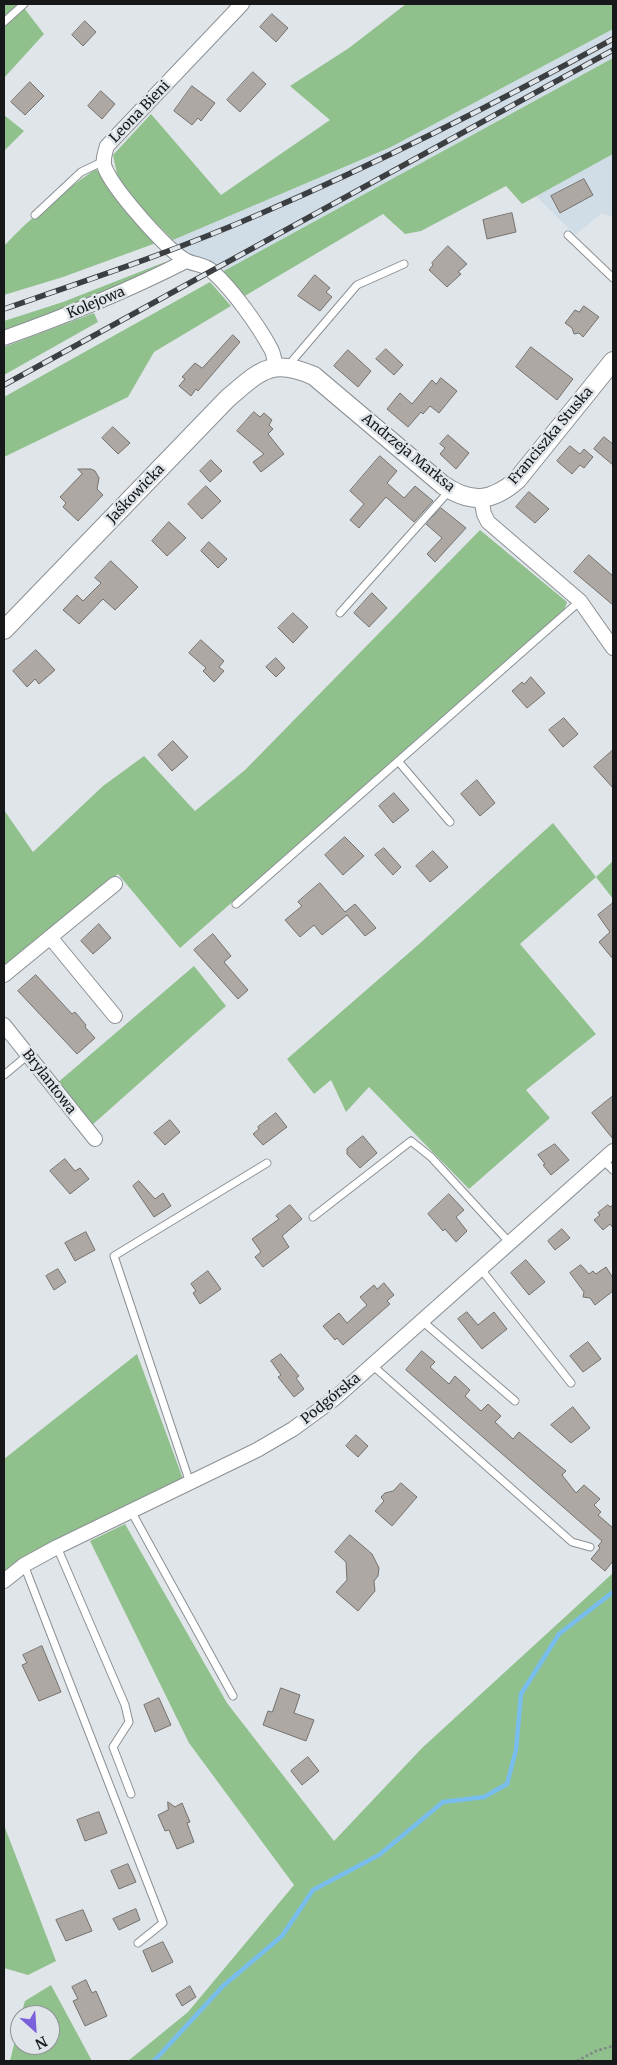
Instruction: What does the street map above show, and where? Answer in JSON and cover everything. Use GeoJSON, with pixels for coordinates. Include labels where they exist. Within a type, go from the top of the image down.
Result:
{"type":"FeatureCollection","features":[{"type":"Feature","properties":{"kind":"street","name":"Leona Bieni"},"geometry":{"type":"LineString","coordinates":[[242,4],[122,129],[108,146],[104,167],[122,196],[166,244],[186,261],[212,271],[223,283],[250,317],[281,367]]}},
{"type":"Feature","properties":{"kind":"street","name":"Kolejowa"},"geometry":{"type":"LineString","coordinates":[[4,338],[57,319],[140,285],[186,261]]}},
{"type":"Feature","properties":{"kind":"street","name":"Franciszka Stuska"},"geometry":{"type":"LineString","coordinates":[[481,498],[506,489],[517,480],[613,361]]}},
{"type":"Feature","properties":{"kind":"street","name":"Andrzeja Marksa"},"geometry":{"type":"LineString","coordinates":[[281,367],[291,366],[314,376],[450,490],[465,496],[481,498]]}},
{"type":"Feature","properties":{"kind":"street","name":"Jaśkowicka"},"geometry":{"type":"LineString","coordinates":[[4,630],[228,398],[257,374],[281,367]]}},
{"type":"Feature","properties":{"kind":"street"},"geometry":{"type":"LineString","coordinates":[[481,498],[484,514],[494,528],[580,602],[613,648]]}},
{"type":"Feature","properties":{"kind":"street"},"geometry":{"type":"LineString","coordinates":[[4,975],[115,884]]}},
{"type":"Feature","properties":{"kind":"street"},"geometry":{"type":"LineString","coordinates":[[50,937],[115,1016]]}},
{"type":"Feature","properties":{"kind":"street","name":"Brylantowa"},"geometry":{"type":"LineString","coordinates":[[4,1025],[95,1139]]}},
{"type":"Feature","properties":{"kind":"street","name":"Podgórska"},"geometry":{"type":"LineString","coordinates":[[4,1581],[24,1565],[57,1547],[190,1484],[257,1450],[293,1429],[334,1399],[608,1155]]}},
{"type":"Feature","properties":{"kind":"lane"},"geometry":{"type":"LineString","coordinates":[[4,22],[24,4]]}},
{"type":"Feature","properties":{"kind":"lane"},"geometry":{"type":"LineString","coordinates":[[35,215],[82,172],[104,161]]}},
{"type":"Feature","properties":{"kind":"lane"},"geometry":{"type":"LineString","coordinates":[[568,235],[613,278]]}},
{"type":"Feature","properties":{"kind":"lane"},"geometry":{"type":"LineString","coordinates":[[281,367],[357,285],[404,264]]}},
{"type":"Feature","properties":{"kind":"lane"},"geometry":{"type":"LineString","coordinates":[[340,613],[450,490]]}},
{"type":"Feature","properties":{"kind":"lane"},"geometry":{"type":"LineString","coordinates":[[236,904],[580,602]]}},
{"type":"Feature","properties":{"kind":"lane"},"geometry":{"type":"LineString","coordinates":[[398,762],[450,822]]}},
{"type":"Feature","properties":{"kind":"lane"},"geometry":{"type":"LineString","coordinates":[[4,1075],[28,1055]]}},
{"type":"Feature","properties":{"kind":"lane"},"geometry":{"type":"LineString","coordinates":[[313,1218],[411,1141],[431,1157],[509,1242]]}},
{"type":"Feature","properties":{"kind":"lane"},"geometry":{"type":"LineString","coordinates":[[608,1155],[613,1170]]}},
{"type":"Feature","properties":{"kind":"lane"},"geometry":{"type":"LineString","coordinates":[[190,1484],[114,1256],[268,1163]]}},
{"type":"Feature","properties":{"kind":"lane"},"geometry":{"type":"LineString","coordinates":[[480,1268],[571,1383]]}},
{"type":"Feature","properties":{"kind":"lane"},"geometry":{"type":"LineString","coordinates":[[421,1320],[516,1401]]}},
{"type":"Feature","properties":{"kind":"lane"},"geometry":{"type":"LineString","coordinates":[[372,1365],[572,1542],[590,1547]]}},
{"type":"Feature","properties":{"kind":"lane"},"geometry":{"type":"LineString","coordinates":[[131,1511],[233,1696]]}},
{"type":"Feature","properties":{"kind":"lane"},"geometry":{"type":"LineString","coordinates":[[57,1547],[125,1705],[129,1722],[114,1748],[131,1794]]}},
{"type":"Feature","properties":{"kind":"lane"},"geometry":{"type":"LineString","coordinates":[[24,1565],[163,1923],[138,1943]]}},
{"type":"Feature","properties":{"kind":"path"},"geometry":{"type":"LineString","coordinates":[[578,2061],[596,2051],[613,2046]]}},
{"type":"Feature","properties":{"kind":"shaded area"},"geometry":{"type":"Polygon","coordinates":[[[613,29],[613,58],[222,272],[205,258],[185,253],[173,240],[391,147],[613,29]]]}},
{"type":"Feature","properties":{"kind":"shaded area"},"geometry":{"type":"Polygon","coordinates":[[[613,154],[613,217],[602,213],[575,235],[536,196],[613,154]]]}},
{"type":"Feature","properties":{"kind":"green space"},"geometry":{"type":"Polygon","coordinates":[[[4,4],[21,4],[44,34],[4,78],[4,4]]]}},
{"type":"Feature","properties":{"kind":"green space"},"geometry":{"type":"Polygon","coordinates":[[[406,4],[613,4],[613,29],[391,147],[173,240],[131,198],[117,174],[113,155],[151,114],[221,195],[330,120],[290,86],[349,48],[406,4]]]}},
{"type":"Feature","properties":{"kind":"green space"},"geometry":{"type":"Polygon","coordinates":[[[613,58],[613,154],[522,204],[506,186],[421,231],[405,234],[383,214],[243,297],[222,272],[613,58]]]}},
{"type":"Feature","properties":{"kind":"green space"},"geometry":{"type":"Polygon","coordinates":[[[4,115],[24,131],[4,151],[4,115]]]}},
{"type":"Feature","properties":{"kind":"green space"},"geometry":{"type":"Polygon","coordinates":[[[96,169],[156,243],[63,277],[4,295],[4,246],[48,205],[96,169]]]}},
{"type":"Feature","properties":{"kind":"green space"},"geometry":{"type":"Polygon","coordinates":[[[165,262],[163,268],[4,332],[4,321],[63,302],[165,262]]]}},
{"type":"Feature","properties":{"kind":"green space"},"geometry":{"type":"Polygon","coordinates":[[[210,282],[231,306],[154,352],[128,397],[4,457],[4,397],[210,282]]]}},
{"type":"Feature","properties":{"kind":"green space"},"geometry":{"type":"Polygon","coordinates":[[[94,313],[98,322],[4,375],[4,347],[94,313]]]}},
{"type":"Feature","properties":{"kind":"green space"},"geometry":{"type":"Polygon","coordinates":[[[480,530],[567,602],[564,611],[180,948],[118,874],[4,969],[4,810],[33,852],[103,786],[144,756],[195,811],[245,770],[480,530]]]}},
{"type":"Feature","properties":{"kind":"green space"},"geometry":{"type":"Polygon","coordinates":[[[553,823],[596,877],[520,944],[596,1034],[526,1090],[550,1118],[469,1189],[369,1087],[346,1112],[331,1080],[314,1094],[287,1059],[418,945],[553,823]]]}},
{"type":"Feature","properties":{"kind":"green space"},"geometry":{"type":"Polygon","coordinates":[[[613,861],[613,899],[596,877],[613,861]]]}},
{"type":"Feature","properties":{"kind":"green space"},"geometry":{"type":"Polygon","coordinates":[[[194,966],[226,1006],[91,1126],[56,1084],[194,966]]]}},
{"type":"Feature","properties":{"kind":"green space"},"geometry":{"type":"Polygon","coordinates":[[[137,1354],[183,1479],[4,1574],[4,1459],[137,1354]]]}},
{"type":"Feature","properties":{"kind":"green space"},"geometry":{"type":"Polygon","coordinates":[[[125,1524],[227,1703],[334,1841],[422,1748],[613,1573],[613,2061],[128,2061],[188,2012],[294,1885],[189,1743],[90,1541],[125,1524]]]}},
{"type":"Feature","properties":{"kind":"green space"},"geometry":{"type":"Polygon","coordinates":[[[4,1825],[56,1961],[28,1975],[4,1968],[4,1825]]]}},
{"type":"Feature","properties":{"kind":"green space"},"geometry":{"type":"Polygon","coordinates":[[[51,1985],[92,2061],[10,2061],[11,2055],[60,2055],[60,2005],[24,2005],[25,2001],[51,1985]]]}},
{"type":"Feature","properties":{"kind":"building"},"geometry":{"type":"Polygon","coordinates":[[[272,14],[288,28],[276,42],[260,27],[272,14]]]}},
{"type":"Feature","properties":{"kind":"building"},"geometry":{"type":"Polygon","coordinates":[[[85,21],[96,32],[83,46],[72,35],[85,21]]]}},
{"type":"Feature","properties":{"kind":"building"},"geometry":{"type":"Polygon","coordinates":[[[253,72],[266,84],[240,112],[227,100],[253,72]]]}},
{"type":"Feature","properties":{"kind":"building"},"geometry":{"type":"Polygon","coordinates":[[[30,82],[44,96],[25,115],[11,102],[30,82]]]}},
{"type":"Feature","properties":{"kind":"building"},"geometry":{"type":"Polygon","coordinates":[[[192,86],[215,103],[201,121],[198,118],[192,125],[174,111],[192,86]]]}},
{"type":"Feature","properties":{"kind":"building"},"geometry":{"type":"Polygon","coordinates":[[[101,91],[115,104],[102,119],[88,106],[101,91]]]}},
{"type":"Feature","properties":{"kind":"building"},"geometry":{"type":"Polygon","coordinates":[[[584,179],[593,195],[560,213],[551,196],[584,179]]]}},
{"type":"Feature","properties":{"kind":"building"},"geometry":{"type":"Polygon","coordinates":[[[512,213],[516,232],[487,239],[483,220],[512,213]]]}},
{"type":"Feature","properties":{"kind":"building"},"geometry":{"type":"Polygon","coordinates":[[[448,246],[467,264],[458,272],[461,274],[447,287],[429,270],[433,265],[432,263],[448,246]]]}},
{"type":"Feature","properties":{"kind":"building"},"geometry":{"type":"Polygon","coordinates":[[[315,275],[330,288],[326,292],[332,297],[320,311],[298,296],[315,275]]]}},
{"type":"Feature","properties":{"kind":"building"},"geometry":{"type":"Polygon","coordinates":[[[584,306],[599,317],[583,337],[579,333],[574,334],[572,328],[565,323],[575,310],[579,312],[584,306]]]}},
{"type":"Feature","properties":{"kind":"building"},"geometry":{"type":"Polygon","coordinates":[[[233,335],[240,342],[198,391],[196,389],[191,396],[179,386],[185,379],[182,377],[195,363],[202,368],[233,335]]]}},
{"type":"Feature","properties":{"kind":"building"},"geometry":{"type":"Polygon","coordinates":[[[531,347],[573,379],[557,400],[516,367],[531,347]]]}},
{"type":"Feature","properties":{"kind":"building"},"geometry":{"type":"Polygon","coordinates":[[[386,349],[403,365],[394,375],[376,359],[386,349]]]}},
{"type":"Feature","properties":{"kind":"building"},"geometry":{"type":"Polygon","coordinates":[[[348,350],[371,371],[358,387],[334,366],[348,350]]]}},
{"type":"Feature","properties":{"kind":"building"},"geometry":{"type":"Polygon","coordinates":[[[441,378],[457,391],[439,413],[430,406],[423,414],[421,412],[408,427],[387,409],[400,393],[412,404],[432,380],[436,384],[441,378]]]}},
{"type":"Feature","properties":{"kind":"building"},"geometry":{"type":"Polygon","coordinates":[[[254,412],[260,417],[264,413],[272,420],[269,425],[273,429],[268,434],[284,454],[261,472],[253,462],[264,454],[237,431],[254,412]]]}},
{"type":"Feature","properties":{"kind":"building"},"geometry":{"type":"Polygon","coordinates":[[[113,427],[130,443],[118,454],[102,438],[113,427]]]}},
{"type":"Feature","properties":{"kind":"building"},"geometry":{"type":"Polygon","coordinates":[[[448,435],[469,453],[456,469],[440,454],[445,448],[440,444],[448,435]]]}},
{"type":"Feature","properties":{"kind":"building"},"geometry":{"type":"Polygon","coordinates":[[[604,437],[613,444],[613,465],[594,449],[604,437]]]}},
{"type":"Feature","properties":{"kind":"building"},"geometry":{"type":"Polygon","coordinates":[[[570,446],[580,454],[584,449],[593,457],[584,468],[580,465],[572,474],[557,461],[570,446]]]}},
{"type":"Feature","properties":{"kind":"building"},"geometry":{"type":"Polygon","coordinates":[[[380,456],[397,471],[387,483],[404,498],[415,486],[433,501],[414,522],[386,497],[359,528],[350,520],[364,504],[350,491],[380,456]]]}},
{"type":"Feature","properties":{"kind":"building"},"geometry":{"type":"Polygon","coordinates":[[[211,460],[222,471],[210,482],[200,471],[211,460]]]}},
{"type":"Feature","properties":{"kind":"building"},"geometry":{"type":"Polygon","coordinates":[[[78,469],[91,469],[95,471],[99,478],[97,489],[103,495],[78,521],[63,507],[66,503],[60,497],[82,474],[78,469]]]}},
{"type":"Feature","properties":{"kind":"building"},"geometry":{"type":"Polygon","coordinates":[[[206,486],[221,501],[202,519],[188,504],[206,486]]]}},
{"type":"Feature","properties":{"kind":"building"},"geometry":{"type":"Polygon","coordinates":[[[529,492],[549,509],[535,523],[516,507],[529,492]]]}},
{"type":"Feature","properties":{"kind":"building"},"geometry":{"type":"Polygon","coordinates":[[[441,508],[466,528],[435,562],[427,554],[442,538],[426,524],[441,508]]]}},
{"type":"Feature","properties":{"kind":"building"},"geometry":{"type":"Polygon","coordinates":[[[169,522],[186,538],[167,556],[152,541],[169,522]]]}},
{"type":"Feature","properties":{"kind":"building"},"geometry":{"type":"Polygon","coordinates":[[[209,542],[227,559],[218,568],[201,551],[209,542]]]}},
{"type":"Feature","properties":{"kind":"building"},"geometry":{"type":"Polygon","coordinates":[[[589,555],[613,576],[613,605],[574,572],[589,555]]]}},
{"type":"Feature","properties":{"kind":"building"},"geometry":{"type":"Polygon","coordinates":[[[111,561],[138,587],[115,610],[103,599],[79,624],[63,610],[77,595],[83,601],[101,583],[95,578],[111,561]]]}},
{"type":"Feature","properties":{"kind":"building"},"geometry":{"type":"Polygon","coordinates":[[[372,593],[387,608],[369,627],[354,613],[372,593]]]}},
{"type":"Feature","properties":{"kind":"building"},"geometry":{"type":"Polygon","coordinates":[[[293,613],[308,627],[293,643],[278,628],[293,613]]]}},
{"type":"Feature","properties":{"kind":"building"},"geometry":{"type":"Polygon","coordinates":[[[201,640],[224,661],[219,667],[224,671],[214,682],[203,671],[206,668],[189,653],[201,640]]]}},
{"type":"Feature","properties":{"kind":"building"},"geometry":{"type":"Polygon","coordinates":[[[36,650],[55,670],[39,684],[35,679],[27,687],[13,671],[36,650]]]}},
{"type":"Feature","properties":{"kind":"building"},"geometry":{"type":"Polygon","coordinates":[[[276,658],[285,668],[276,677],[266,667],[276,658]]]}},
{"type":"Feature","properties":{"kind":"building"},"geometry":{"type":"Polygon","coordinates":[[[531,677],[545,693],[527,708],[512,691],[531,677]]]}},
{"type":"Feature","properties":{"kind":"building"},"geometry":{"type":"Polygon","coordinates":[[[564,718],[578,734],[563,747],[549,730],[564,718]]]}},
{"type":"Feature","properties":{"kind":"building"},"geometry":{"type":"Polygon","coordinates":[[[173,741],[188,757],[172,771],[158,755],[173,741]]]}},
{"type":"Feature","properties":{"kind":"building"},"geometry":{"type":"Polygon","coordinates":[[[613,750],[613,788],[594,767],[613,750]]]}},
{"type":"Feature","properties":{"kind":"building"},"geometry":{"type":"Polygon","coordinates":[[[477,780],[495,803],[480,816],[461,794],[477,780]]]}},
{"type":"Feature","properties":{"kind":"building"},"geometry":{"type":"Polygon","coordinates":[[[394,793],[409,810],[393,823],[379,806],[394,793]]]}},
{"type":"Feature","properties":{"kind":"building"},"geometry":{"type":"Polygon","coordinates":[[[345,837],[364,856],[343,875],[325,855],[345,837]]]}},
{"type":"Feature","properties":{"kind":"building"},"geometry":{"type":"Polygon","coordinates":[[[384,848],[401,867],[393,875],[375,855],[384,848]]]}},
{"type":"Feature","properties":{"kind":"building"},"geometry":{"type":"Polygon","coordinates":[[[433,851],[448,867],[430,882],[416,866],[433,851]]]}},
{"type":"Feature","properties":{"kind":"building"},"geometry":{"type":"Polygon","coordinates":[[[320,883],[345,912],[355,904],[376,928],[365,936],[347,915],[322,935],[314,925],[300,937],[285,920],[302,906],[298,902],[320,883]]]}},
{"type":"Feature","properties":{"kind":"building"},"geometry":{"type":"Polygon","coordinates":[[[613,903],[613,959],[599,942],[610,932],[598,915],[613,903]]]}},
{"type":"Feature","properties":{"kind":"building"},"geometry":{"type":"Polygon","coordinates":[[[99,924],[111,938],[93,954],[81,941],[99,924]]]}},
{"type":"Feature","properties":{"kind":"building"},"geometry":{"type":"Polygon","coordinates":[[[213,934],[231,956],[224,962],[248,990],[238,999],[194,950],[213,934]]]}},
{"type":"Feature","properties":{"kind":"building"},"geometry":{"type":"Polygon","coordinates":[[[36,975],[72,1014],[75,1012],[95,1038],[77,1054],[18,991],[36,975]]]}},
{"type":"Feature","properties":{"kind":"building"},"geometry":{"type":"Polygon","coordinates":[[[613,1096],[613,1139],[592,1113],[613,1096]]]}},
{"type":"Feature","properties":{"kind":"building"},"geometry":{"type":"Polygon","coordinates":[[[276,1113],[287,1127],[263,1145],[253,1134],[259,1129],[258,1127],[276,1113]]]}},
{"type":"Feature","properties":{"kind":"building"},"geometry":{"type":"Polygon","coordinates":[[[170,1120],[180,1132],[165,1145],[154,1133],[170,1120]]]}},
{"type":"Feature","properties":{"kind":"building"},"geometry":{"type":"Polygon","coordinates":[[[363,1136],[377,1153],[360,1168],[347,1154],[347,1149],[363,1136]]]}},
{"type":"Feature","properties":{"kind":"building"},"geometry":{"type":"Polygon","coordinates":[[[555,1144],[569,1160],[551,1175],[538,1155],[555,1144]]]}},
{"type":"Feature","properties":{"kind":"building"},"geometry":{"type":"Polygon","coordinates":[[[65,1159],[75,1171],[80,1168],[89,1179],[70,1194],[50,1171],[65,1159]]]}},
{"type":"Feature","properties":{"kind":"building"},"geometry":{"type":"Polygon","coordinates":[[[139,1181],[155,1199],[163,1193],[171,1206],[154,1217],[133,1186],[139,1181]]]}},
{"type":"Feature","properties":{"kind":"building"},"geometry":{"type":"Polygon","coordinates":[[[449,1194],[464,1210],[456,1217],[467,1231],[456,1242],[428,1214],[449,1194]]]}},
{"type":"Feature","properties":{"kind":"building"},"geometry":{"type":"Polygon","coordinates":[[[290,1205],[302,1219],[282,1236],[289,1247],[263,1267],[255,1257],[261,1252],[252,1239],[279,1219],[276,1216],[290,1205]]]}},
{"type":"Feature","properties":{"kind":"building"},"geometry":{"type":"Polygon","coordinates":[[[608,1205],[610,1207],[613,1205],[613,1228],[610,1224],[603,1230],[594,1220],[600,1215],[598,1213],[608,1205]]]}},
{"type":"Feature","properties":{"kind":"building"},"geometry":{"type":"Polygon","coordinates":[[[562,1229],[570,1238],[555,1250],[548,1241],[562,1229]]]}},
{"type":"Feature","properties":{"kind":"building"},"geometry":{"type":"Polygon","coordinates":[[[86,1232],[95,1250],[75,1261],[65,1243],[86,1232]]]}},
{"type":"Feature","properties":{"kind":"building"},"geometry":{"type":"Polygon","coordinates":[[[526,1260],[545,1282],[529,1295],[511,1273],[526,1260]]]}},
{"type":"Feature","properties":{"kind":"building"},"geometry":{"type":"Polygon","coordinates":[[[581,1265],[589,1274],[593,1271],[596,1274],[606,1267],[613,1278],[613,1291],[595,1305],[590,1298],[583,1297],[584,1292],[570,1273],[581,1265]]]}},
{"type":"Feature","properties":{"kind":"building"},"geometry":{"type":"Polygon","coordinates":[[[58,1269],[66,1282],[54,1290],[46,1276],[58,1269]]]}},
{"type":"Feature","properties":{"kind":"building"},"geometry":{"type":"Polygon","coordinates":[[[208,1271],[221,1289],[200,1304],[193,1293],[196,1291],[191,1284],[208,1271]]]}},
{"type":"Feature","properties":{"kind":"building"},"geometry":{"type":"Polygon","coordinates":[[[384,1283],[394,1295],[387,1301],[390,1304],[343,1345],[337,1338],[335,1340],[323,1326],[339,1313],[347,1323],[367,1305],[360,1297],[374,1285],[377,1289],[384,1283]]]}},
{"type":"Feature","properties":{"kind":"building"},"geometry":{"type":"Polygon","coordinates":[[[467,1312],[478,1325],[494,1312],[507,1329],[482,1349],[458,1319],[467,1312]]]}},
{"type":"Feature","properties":{"kind":"building"},"geometry":{"type":"Polygon","coordinates":[[[588,1342],[601,1359],[583,1372],[570,1356],[588,1342]]]}},
{"type":"Feature","properties":{"kind":"building"},"geometry":{"type":"Polygon","coordinates":[[[422,1351],[435,1362],[430,1367],[449,1384],[455,1376],[470,1390],[465,1396],[481,1411],[488,1404],[501,1416],[495,1422],[513,1439],[519,1432],[566,1471],[562,1475],[576,1493],[584,1485],[600,1499],[594,1505],[601,1512],[598,1515],[613,1528],[613,1561],[605,1571],[591,1559],[600,1548],[598,1546],[602,1541],[406,1370],[422,1351]]]}},
{"type":"Feature","properties":{"kind":"building"},"geometry":{"type":"Polygon","coordinates":[[[281,1354],[299,1376],[296,1378],[304,1389],[294,1397],[278,1377],[281,1375],[271,1361],[281,1354]]]}},
{"type":"Feature","properties":{"kind":"building"},"geometry":{"type":"Polygon","coordinates":[[[573,1407],[590,1428],[571,1443],[551,1425],[573,1407]]]}},
{"type":"Feature","properties":{"kind":"building"},"geometry":{"type":"Polygon","coordinates":[[[356,1435],[368,1446],[358,1457],[346,1446],[356,1435]]]}},
{"type":"Feature","properties":{"kind":"building"},"geometry":{"type":"Polygon","coordinates":[[[401,1483],[417,1497],[392,1526],[375,1511],[384,1501],[381,1497],[385,1493],[393,1491],[401,1483]]]}},
{"type":"Feature","properties":{"kind":"building"},"geometry":{"type":"Polygon","coordinates":[[[350,1535],[372,1554],[379,1568],[378,1576],[374,1581],[375,1591],[358,1611],[336,1592],[347,1580],[346,1562],[335,1552],[350,1535]]]}},
{"type":"Feature","properties":{"kind":"building"},"geometry":{"type":"Polygon","coordinates":[[[42,1646],[61,1692],[39,1701],[22,1665],[27,1663],[23,1655],[42,1646]]]}},
{"type":"Feature","properties":{"kind":"building"},"geometry":{"type":"Polygon","coordinates":[[[281,1688],[300,1695],[294,1713],[314,1720],[306,1741],[263,1725],[268,1711],[272,1712],[281,1688]]]}},
{"type":"Feature","properties":{"kind":"building"},"geometry":{"type":"Polygon","coordinates":[[[159,1698],[171,1725],[155,1732],[144,1705],[159,1698]]]}},
{"type":"Feature","properties":{"kind":"building"},"geometry":{"type":"Polygon","coordinates":[[[308,1757],[319,1771],[302,1785],[291,1771],[308,1757]]]}},
{"type":"Feature","properties":{"kind":"building"},"geometry":{"type":"Polygon","coordinates":[[[168,1802],[175,1807],[182,1803],[190,1822],[187,1823],[194,1842],[177,1849],[169,1830],[165,1831],[158,1815],[168,1810],[168,1802]]]}},
{"type":"Feature","properties":{"kind":"building"},"geometry":{"type":"Polygon","coordinates":[[[99,1812],[107,1833],[85,1841],[77,1820],[99,1812]]]}},
{"type":"Feature","properties":{"kind":"building"},"geometry":{"type":"Polygon","coordinates":[[[128,1864],[136,1882],[119,1889],[111,1871],[128,1864]]]}},
{"type":"Feature","properties":{"kind":"building"},"geometry":{"type":"Polygon","coordinates":[[[136,1909],[140,1920],[119,1930],[113,1919],[136,1909]]]}},
{"type":"Feature","properties":{"kind":"building"},"geometry":{"type":"Polygon","coordinates":[[[83,1910],[92,1931],[66,1941],[56,1920],[83,1910]]]}},
{"type":"Feature","properties":{"kind":"building"},"geometry":{"type":"Polygon","coordinates":[[[163,1942],[173,1962],[152,1972],[143,1951],[163,1942]]]}},
{"type":"Feature","properties":{"kind":"building"},"geometry":{"type":"Polygon","coordinates":[[[86,1980],[92,1993],[96,1991],[107,2016],[85,2026],[73,2001],[78,1999],[72,1987],[86,1980]]]}},
{"type":"Feature","properties":{"kind":"building"},"geometry":{"type":"Polygon","coordinates":[[[190,1986],[196,1997],[182,2006],[176,1995],[190,1986]]]}},
{"type":"Feature","properties":{"kind":"waterway"},"geometry":{"type":"LineString","coordinates":[[154,2061],[223,1986],[282,1936],[313,1890],[379,1855],[443,1802],[484,1797],[507,1784],[516,1750],[521,1694],[559,1634],[613,1592]]}},
{"type":"Feature","properties":{"kind":"railway"},"geometry":{"type":"LineString","coordinates":[[4,309],[166,252],[230,227],[307,193],[440,130],[613,39]]}},
{"type":"Feature","properties":{"kind":"railway"},"geometry":{"type":"LineString","coordinates":[[4,385],[613,50]]}}]}
